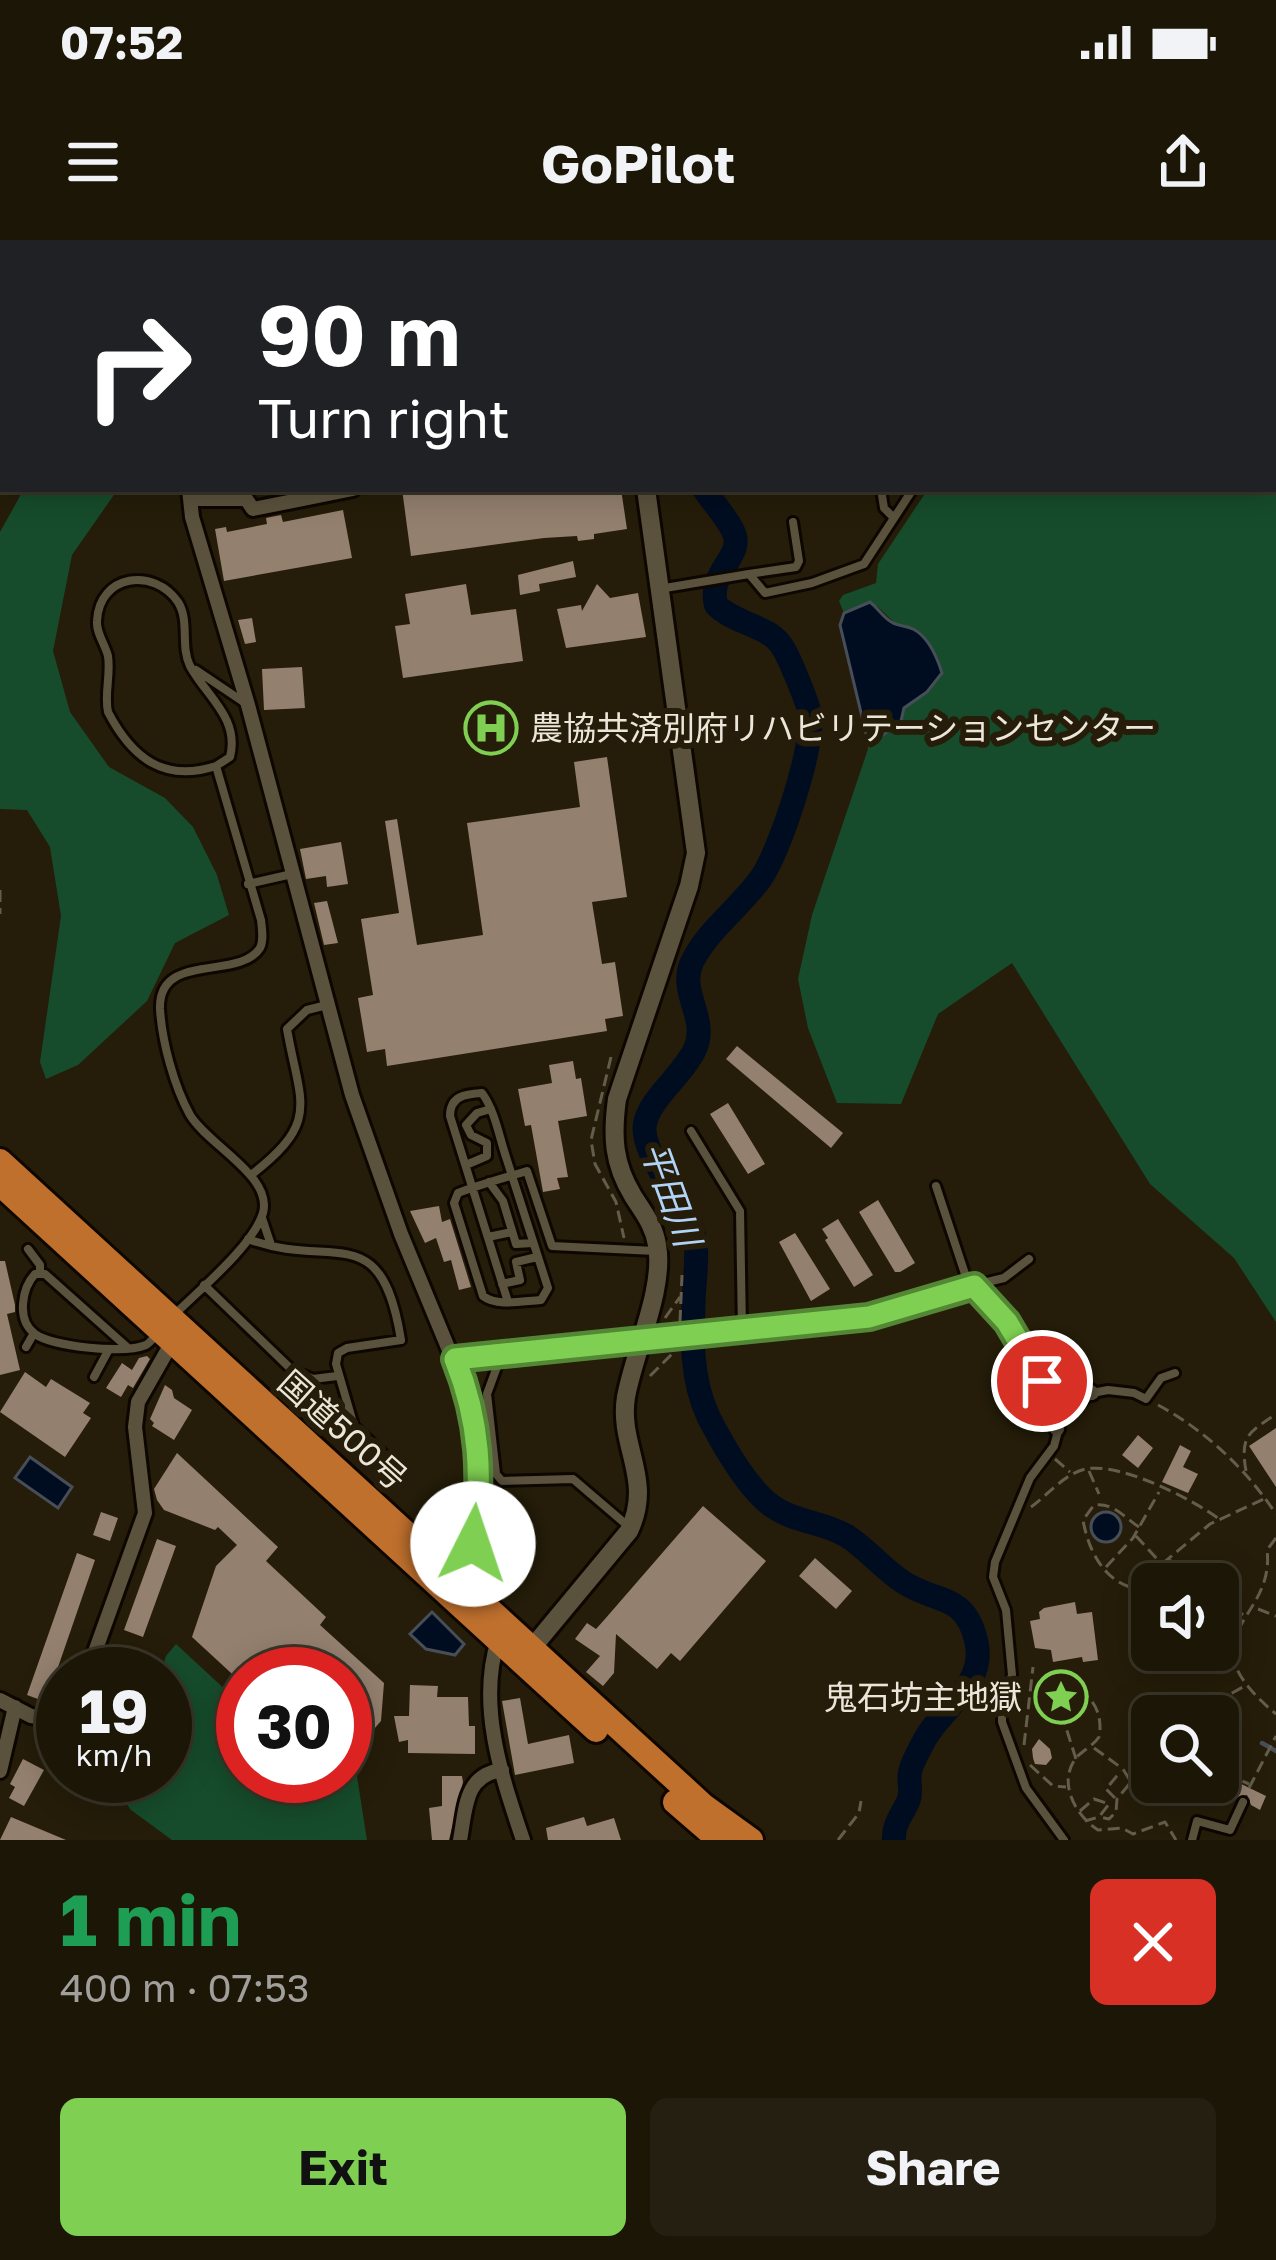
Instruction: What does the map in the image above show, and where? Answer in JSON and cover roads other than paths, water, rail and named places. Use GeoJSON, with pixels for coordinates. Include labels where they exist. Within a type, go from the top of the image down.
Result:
{"type":"FeatureCollection","features":[{"type":"Feature","properties":{"kind":"highway","name":"国道500号"},"geometry":{"type":"LineString","coordinates":[[0,1161],[498,1640],[527,1655],[704,1806],[751,1840]]}},
{"type":"Feature","properties":{"kind":"highway","name":"国道500号"},"geometry":{"type":"LineString","coordinates":[[0,1184],[463,1585],[527,1655],[719,1840]]}},
{"type":"Feature","properties":{"kind":"street"},"geometry":{"type":"LineString","coordinates":[[337,492],[253,509],[245,499],[189,494],[327,1005],[380,1180],[475,1413],[478,1516],[470,1572],[463,1585]]}},
{"type":"Feature","properties":{"kind":"street"},"geometry":{"type":"LineString","coordinates":[[527,1655],[638,1514],[639,1473],[625,1417],[656,1334],[658,1250],[651,1223],[619,1170],[612,1142],[617,1099],[696,853],[647,492]]}},
{"type":"Feature","properties":{"kind":"street"},"geometry":{"type":"LineString","coordinates":[[455,1359],[656,1334],[869,1317],[971,1286],[1007,1322],[1042,1381],[1057,1429]]}},
{"type":"Feature","properties":{"kind":"street"},"geometry":{"type":"LineString","coordinates":[[97,1647],[145,1513],[135,1413],[171,1330]]}},
{"type":"Feature","properties":{"kind":"street"},"geometry":{"type":"LineString","coordinates":[[1042,1381],[1092,1393]]}},
{"type":"Feature","properties":{"kind":"street"},"geometry":{"type":"LineString","coordinates":[[498,1640],[490,1663],[490,1709],[523,1840]]}},
{"type":"Feature","properties":{"kind":"street"},"geometry":{"type":"LineString","coordinates":[[0,1766],[7,1704],[36,1717]]}},
{"type":"Feature","properties":{"kind":"street"},"geometry":{"type":"LineString","coordinates":[[460,1840],[473,1784],[481,1774],[502,1770]]}},
{"type":"Feature","properties":{"kind":"lane"},"geometry":{"type":"LineString","coordinates":[[881,492],[884,508],[894,518]]}},
{"type":"Feature","properties":{"kind":"lane"},"geometry":{"type":"LineString","coordinates":[[745,575],[765,593],[850,572],[865,564],[911,492]]}},
{"type":"Feature","properties":{"kind":"lane"},"geometry":{"type":"LineString","coordinates":[[663,588],[796,567],[800,561],[794,523]]}},
{"type":"Feature","properties":{"kind":"lane"},"geometry":{"type":"LineString","coordinates":[[140,577],[171,594],[184,617],[190,666],[219,703],[227,723],[232,750],[226,761],[215,766],[184,774],[151,764],[112,720],[106,699],[108,662],[97,624],[106,594],[124,581],[140,577]]}},
{"type":"Feature","properties":{"kind":"lane"},"geometry":{"type":"LineString","coordinates":[[190,666],[248,705]]}},
{"type":"Feature","properties":{"kind":"lane"},"geometry":{"type":"LineString","coordinates":[[40,1273],[22,1295],[27,1323],[34,1333],[108,1351],[148,1345],[171,1330],[204,1285],[248,1239],[261,1216],[264,1197],[251,1175],[190,1114],[178,1088],[160,1003],[165,987],[177,976],[250,957],[260,947],[261,920],[215,766]]}},
{"type":"Feature","properties":{"kind":"lane"},"geometry":{"type":"LineString","coordinates":[[248,884],[292,874]]}},
{"type":"Feature","properties":{"kind":"lane"},"geometry":{"type":"LineString","coordinates":[[251,1175],[286,1147],[302,1107],[287,1029],[307,1010],[327,1005]]}},
{"type":"Feature","properties":{"kind":"lane"},"geometry":{"type":"LineString","coordinates":[[508,1302],[502,1284],[473,1187],[466,1165],[450,1106],[457,1098],[482,1093],[490,1109],[512,1176],[533,1244],[538,1256],[547,1296],[541,1300],[508,1302],[488,1301],[454,1203],[458,1193],[473,1187],[489,1183],[512,1176],[527,1171],[552,1246],[658,1250]]}},
{"type":"Feature","properties":{"kind":"lane"},"geometry":{"type":"LineString","coordinates":[[466,1165],[488,1156],[487,1143],[471,1135],[466,1125],[490,1109]]}},
{"type":"Feature","properties":{"kind":"lane"},"geometry":{"type":"LineString","coordinates":[[691,1131],[740,1211],[742,1330]]}},
{"type":"Feature","properties":{"kind":"lane"},"geometry":{"type":"LineString","coordinates":[[489,1183],[503,1201],[520,1247],[533,1244]]}},
{"type":"Feature","properties":{"kind":"lane"},"geometry":{"type":"LineString","coordinates":[[936,1186],[971,1286],[1004,1278],[1029,1258]]}},
{"type":"Feature","properties":{"kind":"lane"},"geometry":{"type":"LineString","coordinates":[[261,1216],[271,1245]]}},
{"type":"Feature","properties":{"kind":"lane"},"geometry":{"type":"LineString","coordinates":[[488,1237],[512,1232]]}},
{"type":"Feature","properties":{"kind":"lane"},"geometry":{"type":"LineString","coordinates":[[248,1239],[344,1255],[383,1274],[391,1288],[401,1340],[347,1348],[338,1354],[338,1376],[354,1426],[396,1466]]}},
{"type":"Feature","properties":{"kind":"lane"},"geometry":{"type":"LineString","coordinates":[[28,1249],[40,1273],[128,1348]]}},
{"type":"Feature","properties":{"kind":"lane"},"geometry":{"type":"LineString","coordinates":[[502,1284],[520,1280],[516,1262],[538,1256]]}},
{"type":"Feature","properties":{"kind":"lane"},"geometry":{"type":"LineString","coordinates":[[204,1285],[292,1370],[313,1379],[338,1376]]}},
{"type":"Feature","properties":{"kind":"lane"},"geometry":{"type":"LineString","coordinates":[[26,1347],[34,1333]]}},
{"type":"Feature","properties":{"kind":"lane"},"geometry":{"type":"LineString","coordinates":[[94,1377],[108,1351]]}},
{"type":"Feature","properties":{"kind":"lane"},"geometry":{"type":"LineString","coordinates":[[501,1356],[487,1394],[496,1474],[502,1481],[573,1479],[631,1528]]}},
{"type":"Feature","properties":{"kind":"lane"},"geometry":{"type":"LineString","coordinates":[[1064,1840],[1026,1787],[1002,1722],[1012,1660],[1006,1610],[993,1577],[1014,1514],[1030,1478],[1054,1446],[1061,1420],[1092,1393],[1108,1390],[1146,1399],[1162,1378],[1174,1373]]}},
{"type":"Feature","properties":{"kind":"lane"},"geometry":{"type":"LineString","coordinates":[[1011,1781],[1026,1787]]}},
{"type":"Feature","properties":{"kind":"lane"},"geometry":{"type":"LineString","coordinates":[[1192,1840],[1198,1821],[1229,1835],[1243,1802]]}},
{"type":"Feature","properties":{"kind":"water"},"geometry":{"type":"Polygon","coordinates":[[[870,602],[890,621],[924,637],[942,673],[927,692],[904,708],[901,721],[869,746],[840,625],[844,613],[870,602]]]}},
{"type":"Feature","properties":{"kind":"water"},"geometry":{"type":"Polygon","coordinates":[[[30,1457],[72,1487],[58,1508],[15,1478],[30,1457]]]}},
{"type":"Feature","properties":{"kind":"water"},"geometry":{"type":"Polygon","coordinates":[[[1106,1512],[1117,1516],[1121,1527],[1117,1538],[1106,1542],[1095,1538],[1091,1527],[1095,1516],[1106,1512]]]}},
{"type":"Feature","properties":{"kind":"water"},"geometry":{"type":"Polygon","coordinates":[[[432,1612],[464,1644],[455,1655],[426,1649],[410,1634],[432,1612]]]}},
{"type":"Feature","properties":{"kind":"waterway","name":"平田川"},"geometry":{"type":"LineString","coordinates":[[706,492],[736,540],[717,583],[716,605],[777,640],[806,702],[810,730],[794,798],[769,865],[692,962],[689,984],[698,1038],[690,1058],[648,1115],[645,1136],[695,1239],[695,1372],[709,1418],[736,1465],[772,1506],[847,1536],[903,1582],[956,1606],[971,1625],[978,1655],[975,1669],[914,1760],[909,1799],[894,1840]]}},
{"type":"Feature","properties":{"kind":"waterway"},"geometry":{"type":"LineString","coordinates":[[1262,1743],[1276,1751]]}},
{"type":"Feature","properties":{"kind":"place","name":"農協共済別府リハビリテーションセンター"},"geometry":{"type":"Point","coordinates":[491,728]}},
{"type":"Feature","properties":{"kind":"place","name":"鬼石坊主地獄"},"geometry":{"type":"Point","coordinates":[1061,1697]}}]}
